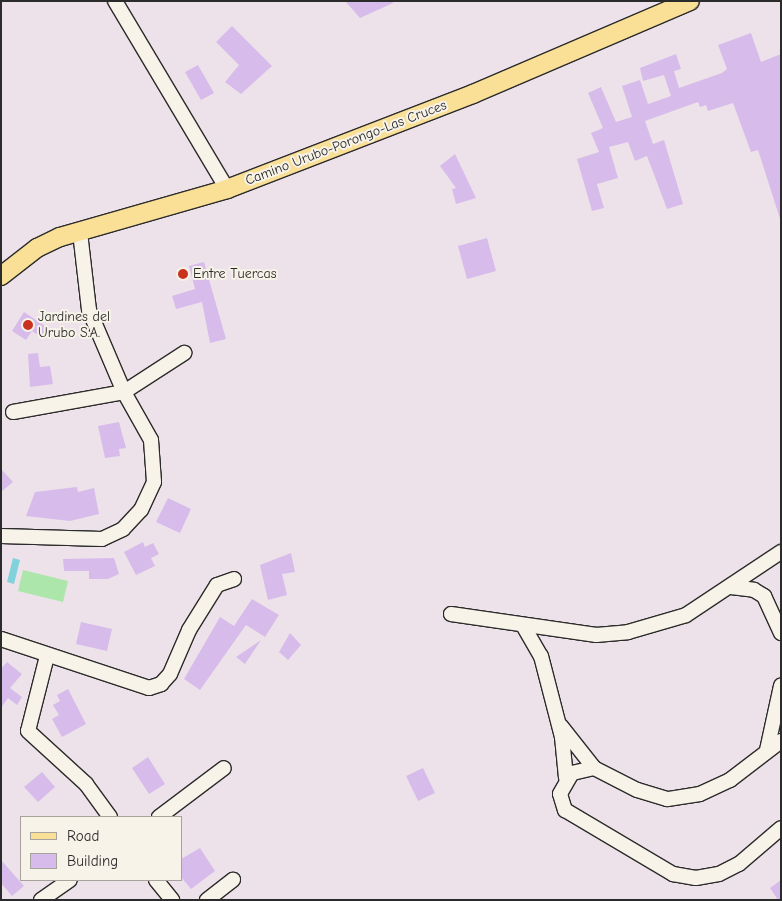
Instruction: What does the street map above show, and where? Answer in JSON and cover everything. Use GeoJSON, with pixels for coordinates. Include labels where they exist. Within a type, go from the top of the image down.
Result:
{"type":"FeatureCollection","features":[{"type":"Feature","properties":{"kind":"main road","name":"Camino Urubo-Porongo-Las Cruces"},"geometry":{"type":"LineString","coordinates":[[1,276],[37,248],[80,232],[227,189],[473,94],[690,1]]}},
{"type":"Feature","properties":{"kind":"street"},"geometry":{"type":"LineString","coordinates":[[115,1],[227,189]]}},
{"type":"Feature","properties":{"kind":"street"},"geometry":{"type":"LineString","coordinates":[[1,536],[102,539],[123,529],[141,510],[154,482],[156,461],[151,440],[124,392],[89,310],[80,232]]}},
{"type":"Feature","properties":{"kind":"street"},"geometry":{"type":"LineString","coordinates":[[13,412],[124,392],[184,353]]}},
{"type":"Feature","properties":{"kind":"street"},"geometry":{"type":"LineString","coordinates":[[451,614],[524,627],[596,635],[628,632],[686,615],[731,587],[781,552]]}},
{"type":"Feature","properties":{"kind":"street"},"geometry":{"type":"LineString","coordinates":[[1,639],[47,656],[149,688],[161,684],[201,609],[217,585],[234,578]]}},
{"type":"Feature","properties":{"kind":"street"},"geometry":{"type":"LineString","coordinates":[[731,587],[754,590],[764,596],[781,633]]}},
{"type":"Feature","properties":{"kind":"street"},"geometry":{"type":"LineString","coordinates":[[524,627],[541,656],[559,724],[566,778],[560,794],[565,810],[673,874],[696,878],[718,874],[760,850],[781,828]]}},
{"type":"Feature","properties":{"kind":"street"},"geometry":{"type":"LineString","coordinates":[[47,656],[28,731],[86,784],[109,816]]}},
{"type":"Feature","properties":{"kind":"street"},"geometry":{"type":"LineString","coordinates":[[767,750],[780,696]]}},
{"type":"Feature","properties":{"kind":"street"},"geometry":{"type":"LineString","coordinates":[[559,724],[594,768],[637,790],[667,799],[700,794],[730,780],[781,741]]}},
{"type":"Feature","properties":{"kind":"street"},"geometry":{"type":"LineString","coordinates":[[160,816],[224,768]]}},
{"type":"Feature","properties":{"kind":"street"},"geometry":{"type":"LineString","coordinates":[[566,778],[580,769],[594,768]]}},
{"type":"Feature","properties":{"kind":"street"},"geometry":{"type":"LineString","coordinates":[[207,900],[233,880]]}},
{"type":"Feature","properties":{"kind":"street"},"geometry":{"type":"LineString","coordinates":[[41,900],[69,881]]}},
{"type":"Feature","properties":{"kind":"street"},"geometry":{"type":"LineString","coordinates":[[157,881],[172,900]]}},
{"type":"Feature","properties":{"kind":"green space"},"geometry":{"type":"Polygon","coordinates":[[[23,570],[68,581],[63,602],[18,591],[23,570]]]}},
{"type":"Feature","properties":{"kind":"water"},"geometry":{"type":"Polygon","coordinates":[[[13,558],[20,560],[14,584],[7,582],[13,558]]]}},
{"type":"Feature","properties":{"kind":"building"},"geometry":{"type":"Polygon","coordinates":[[[345,1],[392,1],[393,3],[360,18],[345,1]]]}},
{"type":"Feature","properties":{"kind":"building"},"geometry":{"type":"Polygon","coordinates":[[[232,26],[272,66],[241,94],[225,82],[239,65],[216,42],[232,26]]]}},
{"type":"Feature","properties":{"kind":"building"},"geometry":{"type":"Polygon","coordinates":[[[751,33],[761,62],[781,54],[781,222],[758,150],[751,152],[733,103],[708,111],[706,105],[700,107],[698,102],[645,121],[653,144],[664,140],[683,204],[667,209],[647,156],[635,161],[628,142],[609,147],[618,178],[597,184],[604,208],[592,211],[577,159],[599,152],[591,133],[603,128],[588,93],[601,87],[616,122],[632,117],[622,86],[640,80],[648,104],[671,96],[664,75],[643,81],[640,68],[676,54],[681,69],[674,71],[679,88],[722,73],[727,69],[718,45],[751,33]]]}},
{"type":"Feature","properties":{"kind":"building"},"geometry":{"type":"Polygon","coordinates":[[[198,65],[214,93],[201,100],[185,72],[198,65]]]}},
{"type":"Feature","properties":{"kind":"building"},"geometry":{"type":"Polygon","coordinates":[[[455,154],[476,198],[456,204],[452,189],[456,188],[440,166],[455,154]]]}},
{"type":"Feature","properties":{"kind":"building"},"geometry":{"type":"Polygon","coordinates":[[[487,238],[496,271],[467,279],[458,246],[487,238]]]}},
{"type":"Feature","properties":{"kind":"building"},"geometry":{"type":"Polygon","coordinates":[[[204,262],[226,339],[210,343],[202,302],[176,309],[172,296],[195,289],[189,266],[204,262]]]}},
{"type":"Feature","properties":{"kind":"building"},"geometry":{"type":"Polygon","coordinates":[[[24,312],[57,334],[41,337],[32,331],[26,340],[12,331],[24,312]]]}},
{"type":"Feature","properties":{"kind":"building"},"geometry":{"type":"Polygon","coordinates":[[[38,353],[40,367],[50,366],[53,384],[30,387],[28,354],[38,353]]]}},
{"type":"Feature","properties":{"kind":"building"},"geometry":{"type":"Polygon","coordinates":[[[119,422],[126,448],[119,449],[120,456],[105,458],[98,426],[119,422]]]}},
{"type":"Feature","properties":{"kind":"building"},"geometry":{"type":"Polygon","coordinates":[[[1,469],[13,482],[1,492],[1,469]]]}},
{"type":"Feature","properties":{"kind":"building"},"geometry":{"type":"Polygon","coordinates":[[[77,487],[78,492],[94,488],[99,514],[70,521],[26,516],[35,492],[77,487]]]}},
{"type":"Feature","properties":{"kind":"building"},"geometry":{"type":"Polygon","coordinates":[[[168,498],[191,509],[180,533],[156,522],[168,498]]]}},
{"type":"Feature","properties":{"kind":"building"},"geometry":{"type":"Polygon","coordinates":[[[143,542],[145,547],[153,543],[159,554],[151,558],[155,566],[136,575],[124,552],[143,542]]]}},
{"type":"Feature","properties":{"kind":"building"},"geometry":{"type":"Polygon","coordinates":[[[291,553],[295,572],[282,574],[287,595],[268,600],[260,565],[291,553]]]}},
{"type":"Feature","properties":{"kind":"building"},"geometry":{"type":"Polygon","coordinates":[[[114,558],[119,574],[108,579],[89,579],[89,571],[64,571],[63,559],[114,558]]]}},
{"type":"Feature","properties":{"kind":"building"},"geometry":{"type":"Polygon","coordinates":[[[252,599],[279,615],[265,637],[246,625],[200,690],[184,679],[220,617],[234,626],[252,599]]]}},
{"type":"Feature","properties":{"kind":"building"},"geometry":{"type":"Polygon","coordinates":[[[81,622],[112,629],[107,651],[76,644],[81,622]]]}},
{"type":"Feature","properties":{"kind":"building"},"geometry":{"type":"Polygon","coordinates":[[[290,633],[301,645],[288,660],[279,652],[290,633]]]}},
{"type":"Feature","properties":{"kind":"building"},"geometry":{"type":"Polygon","coordinates":[[[261,640],[245,664],[236,657],[261,640]]]}},
{"type":"Feature","properties":{"kind":"building"},"geometry":{"type":"Polygon","coordinates":[[[7,662],[22,674],[10,688],[22,697],[17,705],[8,698],[1,708],[1,669],[7,662]]]}},
{"type":"Feature","properties":{"kind":"building"},"geometry":{"type":"Polygon","coordinates":[[[68,689],[86,724],[62,737],[52,719],[59,715],[53,705],[60,701],[57,695],[68,689]]]}},
{"type":"Feature","properties":{"kind":"building"},"geometry":{"type":"Polygon","coordinates":[[[148,757],[165,784],[149,794],[132,768],[148,757]]]}},
{"type":"Feature","properties":{"kind":"building"},"geometry":{"type":"Polygon","coordinates":[[[423,768],[435,793],[418,801],[406,776],[423,768]]]}},
{"type":"Feature","properties":{"kind":"building"},"geometry":{"type":"Polygon","coordinates":[[[42,772],[55,787],[38,802],[24,787],[42,772]]]}},
{"type":"Feature","properties":{"kind":"building"},"geometry":{"type":"Polygon","coordinates":[[[200,848],[215,871],[191,889],[182,878],[182,858],[200,848]]]}},
{"type":"Feature","properties":{"kind":"building"},"geometry":{"type":"Polygon","coordinates":[[[1,860],[24,886],[12,896],[1,883],[1,860]]]}},
{"type":"Feature","properties":{"kind":"building"},"geometry":{"type":"Polygon","coordinates":[[[781,880],[781,900],[778,900],[770,888],[781,880]]]}},
{"type":"Feature","properties":{"kind":"place","name":"Entre Tuercas"},"geometry":{"type":"Point","coordinates":[183,274]}},
{"type":"Feature","properties":{"kind":"place","name":"Jardines del Urubo S.A."},"geometry":{"type":"Point","coordinates":[28,325]}}]}
